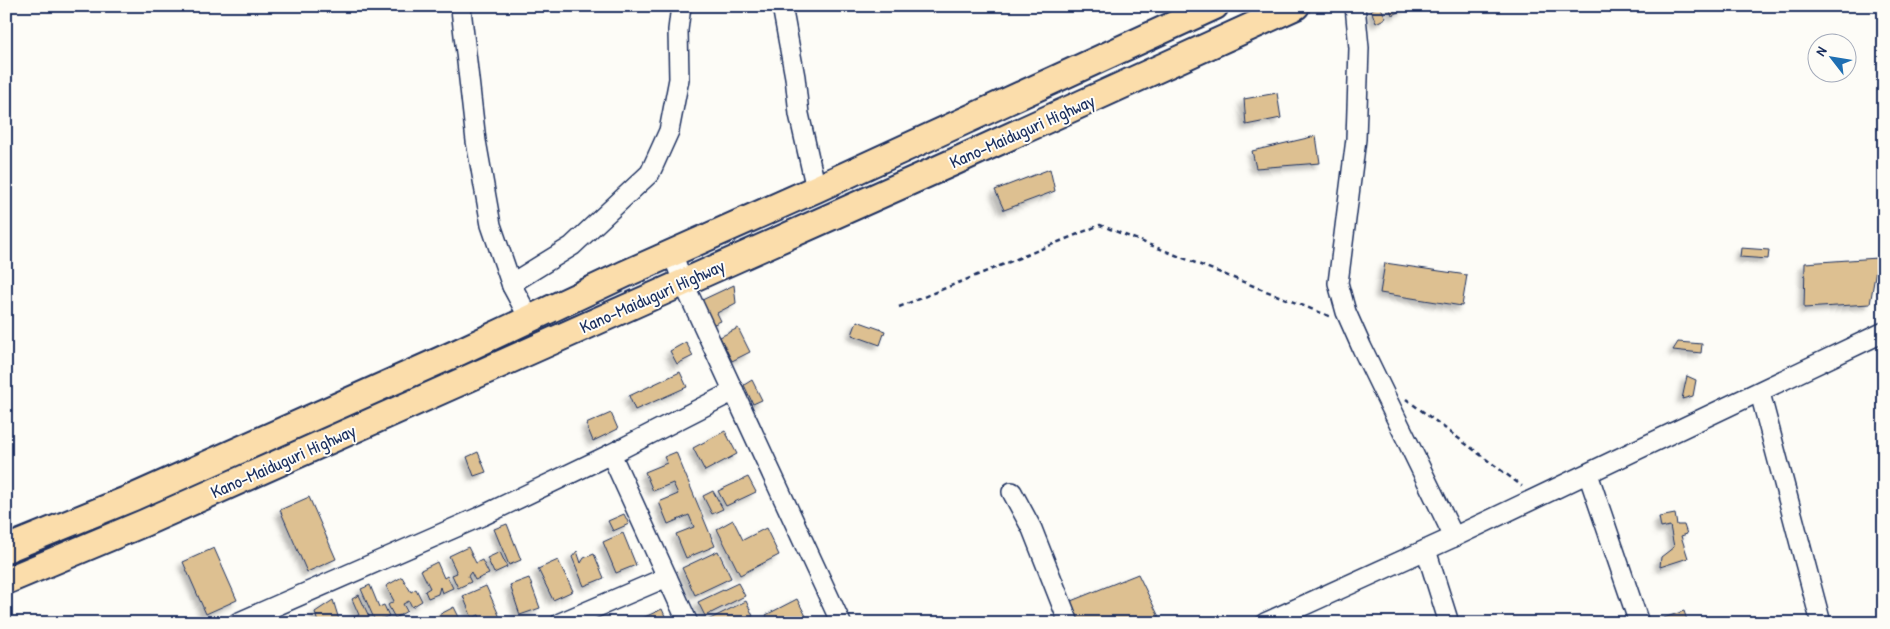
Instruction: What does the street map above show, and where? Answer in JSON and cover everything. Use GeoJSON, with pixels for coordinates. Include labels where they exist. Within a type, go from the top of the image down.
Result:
{"type":"FeatureCollection","features":[{"type":"Feature","properties":{"kind":"highway","name":"Kano-Maiduguri Highway"},"geometry":{"type":"LineString","coordinates":[[6,549],[143,493],[530,320],[672,253],[1215,6]]}},
{"type":"Feature","properties":{"kind":"highway","name":"Kano-Maiduguri Highway"},"geometry":{"type":"LineString","coordinates":[[6,581],[144,523],[956,161],[1296,6]]}},
{"type":"Feature","properties":{"kind":"street"},"geometry":{"type":"LineString","coordinates":[[512,286],[517,280],[572,246],[650,173],[669,131],[679,79],[678,30],[681,6]]}},
{"type":"Feature","properties":{"kind":"street"},"geometry":{"type":"LineString","coordinates":[[782,6],[796,77],[799,114],[816,189]]}},
{"type":"Feature","properties":{"kind":"street"},"geometry":{"type":"LineString","coordinates":[[1355,6],[1359,48],[1356,139],[1338,274],[1342,298],[1375,376],[1454,537]]}},
{"type":"Feature","properties":{"kind":"street"},"geometry":{"type":"LineString","coordinates":[[460,7],[476,141],[490,216],[512,286],[530,320]]}},
{"type":"Feature","properties":{"kind":"street"},"geometry":{"type":"LineString","coordinates":[[672,253],[683,282],[841,623]]}},
{"type":"Feature","properties":{"kind":"street"},"geometry":{"type":"LineString","coordinates":[[1265,623],[1537,498],[1760,393],[1884,332]]}},
{"type":"Feature","properties":{"kind":"street"},"geometry":{"type":"LineString","coordinates":[[237,623],[484,515],[611,454],[734,391]]}},
{"type":"Feature","properties":{"kind":"street"},"geometry":{"type":"LineString","coordinates":[[1760,393],[1821,623]]}},
{"type":"Feature","properties":{"kind":"street"},"geometry":{"type":"LineString","coordinates":[[611,454],[688,623]]}},
{"type":"Feature","properties":{"kind":"street"},"geometry":{"type":"LineString","coordinates":[[1588,474],[1618,556],[1639,623]]}},
{"type":"Feature","properties":{"kind":"street"},"geometry":{"type":"LineString","coordinates":[[1012,492],[1032,529],[1068,623]]}},
{"type":"Feature","properties":{"kind":"street"},"geometry":{"type":"LineString","coordinates":[[1426,550],[1449,623]]}},
{"type":"Feature","properties":{"kind":"street"},"geometry":{"type":"LineString","coordinates":[[560,623],[667,577]]}},
{"type":"Feature","properties":{"kind":"path"},"geometry":{"type":"LineString","coordinates":[[899,307],[1100,225],[1352,325]]}},
{"type":"Feature","properties":{"kind":"path"},"geometry":{"type":"LineString","coordinates":[[1375,376],[1537,498]]}},
{"type":"Feature","properties":{"kind":"building"},"geometry":{"type":"Polygon","coordinates":[[[1380,6],[1386,18],[1376,23],[1371,10],[1380,6]]]}},
{"type":"Feature","properties":{"kind":"building"},"geometry":{"type":"Polygon","coordinates":[[[1389,6],[1406,6],[1406,8],[1392,15],[1389,6]]]}},
{"type":"Feature","properties":{"kind":"building"},"geometry":{"type":"Polygon","coordinates":[[[1277,93],[1281,118],[1246,125],[1244,99],[1277,93]]]}},
{"type":"Feature","properties":{"kind":"building"},"geometry":{"type":"Polygon","coordinates":[[[1316,136],[1320,163],[1256,168],[1252,151],[1316,136]]]}},
{"type":"Feature","properties":{"kind":"building"},"geometry":{"type":"Polygon","coordinates":[[[1050,169],[1055,191],[1004,210],[995,190],[1050,169]]]}},
{"type":"Feature","properties":{"kind":"building"},"geometry":{"type":"Polygon","coordinates":[[[1741,248],[1769,250],[1768,259],[1740,257],[1741,248]]]}},
{"type":"Feature","properties":{"kind":"building"},"geometry":{"type":"Polygon","coordinates":[[[1878,258],[1870,304],[1804,308],[1805,263],[1878,258]]]}},
{"type":"Feature","properties":{"kind":"building"},"geometry":{"type":"Polygon","coordinates":[[[1385,263],[1467,275],[1462,306],[1380,293],[1385,263]]]}},
{"type":"Feature","properties":{"kind":"building"},"geometry":{"type":"Polygon","coordinates":[[[734,285],[736,303],[717,313],[721,321],[712,325],[700,301],[734,285]]]}},
{"type":"Feature","properties":{"kind":"building"},"geometry":{"type":"Polygon","coordinates":[[[857,321],[885,331],[880,345],[852,335],[857,321]]]}},
{"type":"Feature","properties":{"kind":"building"},"geometry":{"type":"Polygon","coordinates":[[[738,328],[750,352],[732,361],[720,337],[738,328]]]}},
{"type":"Feature","properties":{"kind":"building"},"geometry":{"type":"Polygon","coordinates":[[[686,342],[693,356],[677,364],[670,351],[686,342]]]}},
{"type":"Feature","properties":{"kind":"building"},"geometry":{"type":"Polygon","coordinates":[[[1678,342],[1702,344],[1701,353],[1673,350],[1678,342]]]}},
{"type":"Feature","properties":{"kind":"building"},"geometry":{"type":"Polygon","coordinates":[[[680,372],[687,387],[635,410],[629,396],[680,372]]]}},
{"type":"Feature","properties":{"kind":"building"},"geometry":{"type":"Polygon","coordinates":[[[1687,376],[1696,380],[1693,396],[1682,399],[1687,376]]]}},
{"type":"Feature","properties":{"kind":"building"},"geometry":{"type":"Polygon","coordinates":[[[752,380],[762,400],[753,404],[744,385],[752,380]]]}},
{"type":"Feature","properties":{"kind":"building"},"geometry":{"type":"Polygon","coordinates":[[[611,413],[618,429],[593,441],[586,424],[611,413]]]}},
{"type":"Feature","properties":{"kind":"building"},"geometry":{"type":"Polygon","coordinates":[[[725,431],[737,454],[705,471],[693,448],[725,431]]]}},
{"type":"Feature","properties":{"kind":"building"},"geometry":{"type":"Polygon","coordinates":[[[478,452],[486,472],[474,476],[467,457],[478,452]]]}},
{"type":"Feature","properties":{"kind":"building"},"geometry":{"type":"Polygon","coordinates":[[[676,452],[715,546],[686,558],[676,534],[694,527],[689,515],[668,524],[659,502],[678,494],[673,483],[653,491],[645,472],[667,463],[664,457],[676,452]]]}},
{"type":"Feature","properties":{"kind":"building"},"geometry":{"type":"Polygon","coordinates":[[[748,477],[756,492],[726,506],[718,491],[748,477]]]}},
{"type":"Feature","properties":{"kind":"building"},"geometry":{"type":"Polygon","coordinates":[[[713,491],[723,509],[712,514],[703,496],[713,491]]]}},
{"type":"Feature","properties":{"kind":"building"},"geometry":{"type":"Polygon","coordinates":[[[309,497],[336,559],[307,572],[280,510],[309,497]]]}},
{"type":"Feature","properties":{"kind":"building"},"geometry":{"type":"Polygon","coordinates":[[[624,514],[629,524],[613,531],[608,521],[624,514]]]}},
{"type":"Feature","properties":{"kind":"building"},"geometry":{"type":"Polygon","coordinates":[[[1675,514],[1677,525],[1684,525],[1687,534],[1681,536],[1688,558],[1660,567],[1661,557],[1674,547],[1670,526],[1661,528],[1659,517],[1675,514]]]}},
{"type":"Feature","properties":{"kind":"building"},"geometry":{"type":"Polygon","coordinates":[[[733,520],[743,540],[766,528],[779,555],[740,575],[717,529],[733,520]]]}},
{"type":"Feature","properties":{"kind":"building"},"geometry":{"type":"Polygon","coordinates":[[[507,524],[521,560],[509,565],[494,529],[507,524]]]}},
{"type":"Feature","properties":{"kind":"building"},"geometry":{"type":"Polygon","coordinates":[[[623,533],[636,565],[616,573],[603,542],[623,533]]]}},
{"type":"Feature","properties":{"kind":"building"},"geometry":{"type":"Polygon","coordinates":[[[468,547],[476,563],[482,560],[489,574],[475,580],[471,572],[468,576],[471,582],[458,588],[452,575],[457,573],[449,556],[468,547]]]}},
{"type":"Feature","properties":{"kind":"building"},"geometry":{"type":"Polygon","coordinates":[[[214,548],[237,600],[206,614],[183,562],[214,548]]]}},
{"type":"Feature","properties":{"kind":"building"},"geometry":{"type":"Polygon","coordinates":[[[577,551],[581,563],[584,558],[594,554],[604,578],[584,586],[572,557],[577,551]]]}},
{"type":"Feature","properties":{"kind":"building"},"geometry":{"type":"Polygon","coordinates":[[[718,551],[731,578],[695,595],[682,568],[718,551]]]}},
{"type":"Feature","properties":{"kind":"building"},"geometry":{"type":"Polygon","coordinates":[[[500,552],[507,567],[494,573],[487,558],[500,552]]]}},
{"type":"Feature","properties":{"kind":"building"},"geometry":{"type":"Polygon","coordinates":[[[558,560],[573,591],[553,600],[538,569],[558,560]]]}},
{"type":"Feature","properties":{"kind":"building"},"geometry":{"type":"Polygon","coordinates":[[[437,562],[444,578],[447,576],[453,588],[442,593],[440,587],[438,594],[428,598],[425,591],[430,588],[421,570],[437,562]]]}},
{"type":"Feature","properties":{"kind":"building"},"geometry":{"type":"Polygon","coordinates":[[[1138,574],[1162,623],[1080,623],[1071,601],[1138,574]]]}},
{"type":"Feature","properties":{"kind":"building"},"geometry":{"type":"Polygon","coordinates":[[[402,577],[411,592],[416,589],[422,601],[412,607],[409,601],[403,604],[407,611],[395,618],[388,605],[394,601],[386,586],[402,577]]]}},
{"type":"Feature","properties":{"kind":"building"},"geometry":{"type":"Polygon","coordinates":[[[529,578],[540,608],[520,615],[510,585],[529,578]]]}},
{"type":"Feature","properties":{"kind":"building"},"geometry":{"type":"Polygon","coordinates":[[[738,583],[745,596],[705,616],[698,602],[738,583]]]}},
{"type":"Feature","properties":{"kind":"building"},"geometry":{"type":"Polygon","coordinates":[[[370,585],[379,607],[384,605],[389,616],[381,619],[383,623],[376,623],[361,589],[370,585]]]}},
{"type":"Feature","properties":{"kind":"building"},"geometry":{"type":"Polygon","coordinates":[[[486,586],[502,622],[500,623],[482,623],[479,615],[472,618],[463,596],[486,586]]]}},
{"type":"Feature","properties":{"kind":"building"},"geometry":{"type":"Polygon","coordinates":[[[359,595],[372,623],[355,623],[353,618],[359,615],[352,599],[359,595]]]}},
{"type":"Feature","properties":{"kind":"building"},"geometry":{"type":"Polygon","coordinates":[[[797,599],[807,618],[798,623],[770,623],[766,615],[797,599]]]}},
{"type":"Feature","properties":{"kind":"building"},"geometry":{"type":"Polygon","coordinates":[[[333,600],[340,623],[318,623],[315,612],[333,600]]]}},
{"type":"Feature","properties":{"kind":"building"},"geometry":{"type":"Polygon","coordinates":[[[746,601],[753,616],[739,623],[710,623],[708,620],[746,601]]]}},
{"type":"Feature","properties":{"kind":"building"},"geometry":{"type":"Polygon","coordinates":[[[454,607],[462,623],[433,623],[431,619],[454,607]]]}},
{"type":"Feature","properties":{"kind":"building"},"geometry":{"type":"Polygon","coordinates":[[[662,609],[668,623],[632,623],[662,609]]]}},
{"type":"Feature","properties":{"kind":"building"},"geometry":{"type":"Polygon","coordinates":[[[1684,611],[1688,623],[1663,623],[1661,619],[1684,611]]]}},
{"type":"Feature","properties":{"kind":"building"},"geometry":{"type":"Polygon","coordinates":[[[350,620],[351,623],[340,623],[350,620]]]}}]}
